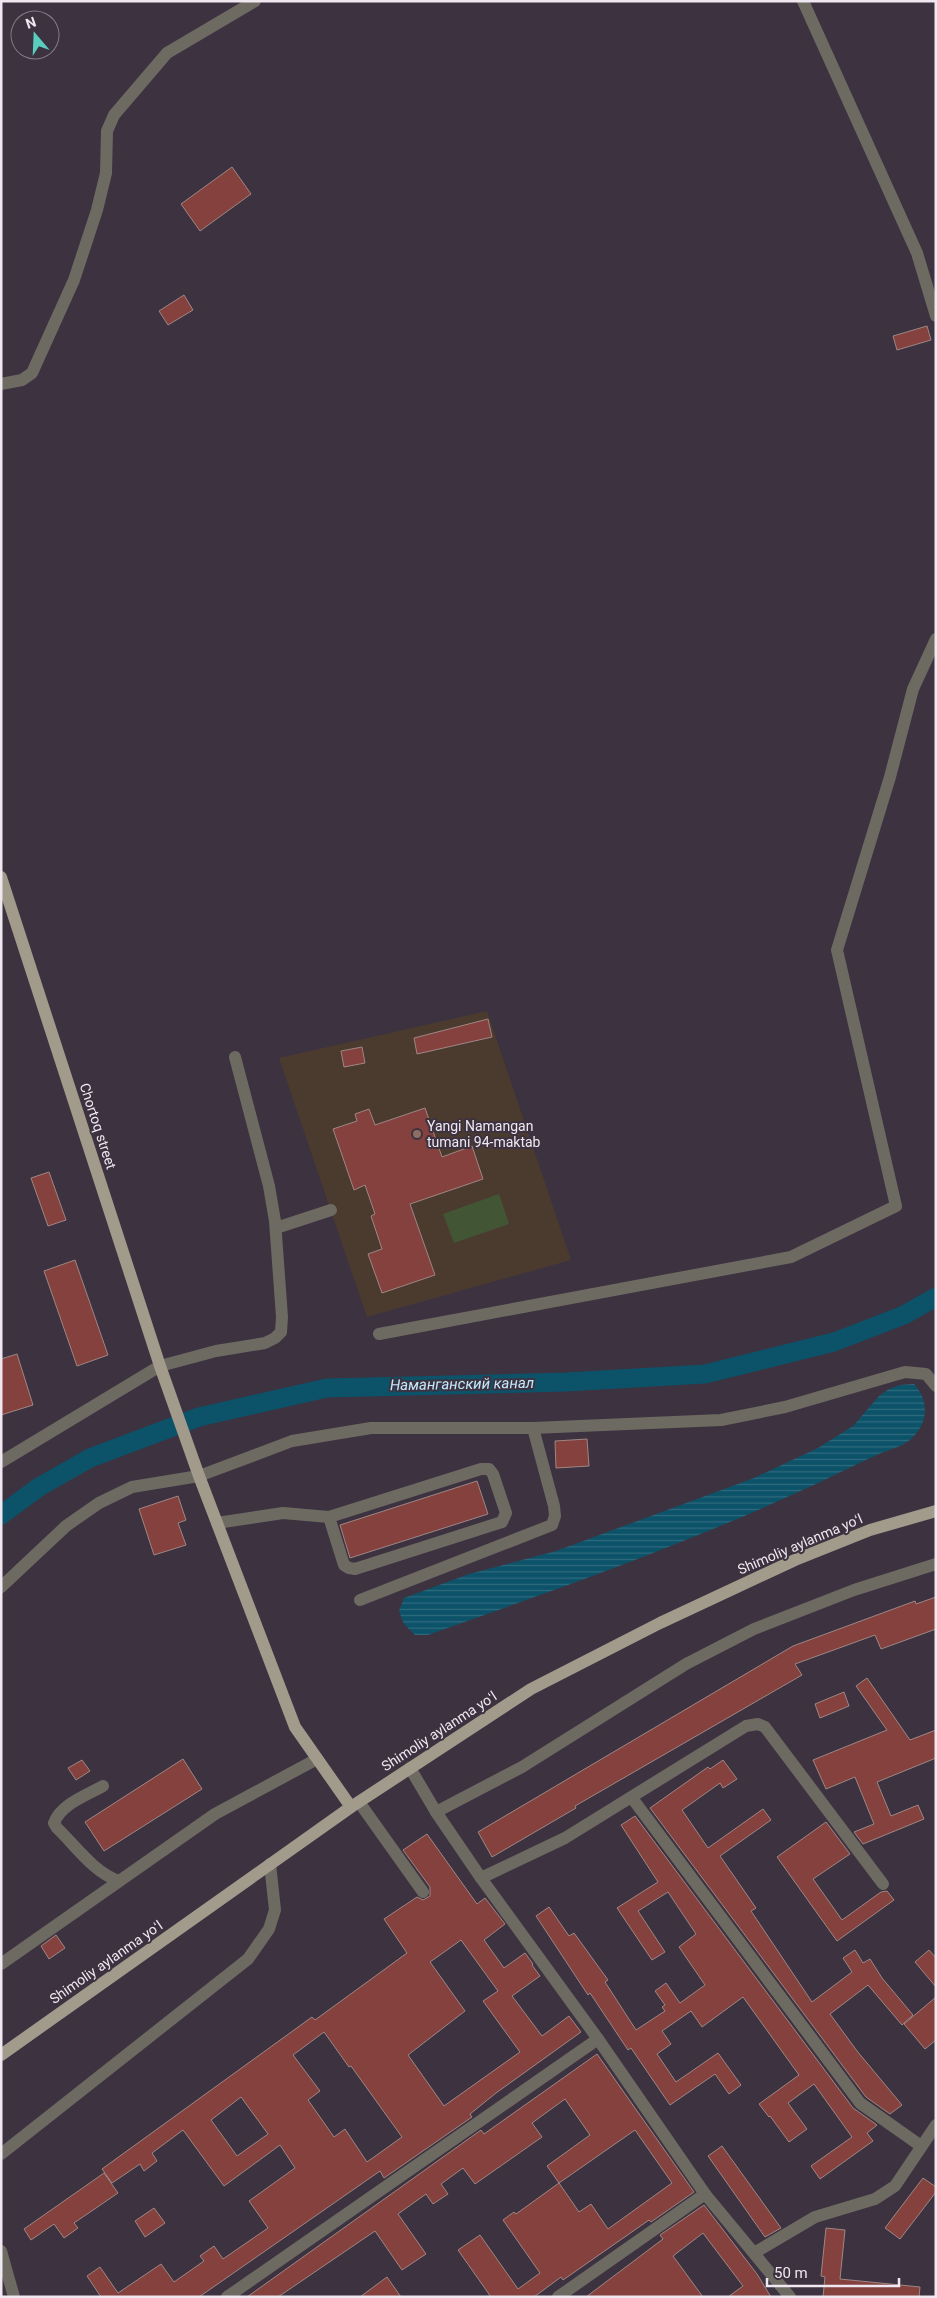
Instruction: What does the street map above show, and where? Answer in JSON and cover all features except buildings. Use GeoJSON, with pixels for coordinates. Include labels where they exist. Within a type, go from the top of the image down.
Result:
{"type":"FeatureCollection","features":[{"type":"Feature","properties":{"kind":"main road","name":"Chortoq street"},"geometry":{"type":"LineString","coordinates":[[1,878],[166,1384],[295,1727],[317,1759],[355,1804]]}},
{"type":"Feature","properties":{"kind":"main road","name":"Shimoliy aylanma yoʻl"},"geometry":{"type":"LineString","coordinates":[[1,2054],[355,1804],[531,1689],[660,1624],[795,1560],[870,1530],[936,1511]]}},
{"type":"Feature","properties":{"kind":"street"},"geometry":{"type":"LineString","coordinates":[[1,384],[22,380],[32,373],[74,280],[97,210],[106,173],[107,131],[114,116],[167,53],[255,1]]}},
{"type":"Feature","properties":{"kind":"street"},"geometry":{"type":"LineString","coordinates":[[803,1],[917,253],[936,316]]}},
{"type":"Feature","properties":{"kind":"street"},"geometry":{"type":"LineString","coordinates":[[379,1334],[791,1257],[896,1206],[837,950],[890,777],[913,689],[936,639]]}},
{"type":"Feature","properties":{"kind":"street"},"geometry":{"type":"LineString","coordinates":[[3,1458],[160,1366],[216,1351],[265,1343],[275,1338],[281,1332],[282,1317],[276,1228],[269,1186],[235,1057]]}},
{"type":"Feature","properties":{"kind":"street"},"geometry":{"type":"LineString","coordinates":[[276,1228],[331,1210]]}},
{"type":"Feature","properties":{"kind":"street"},"geometry":{"type":"LineString","coordinates":[[1,1587],[66,1526],[99,1503],[132,1487],[198,1471],[292,1441],[371,1428],[533,1428],[721,1420],[785,1407],[905,1372],[926,1374],[936,1386]]}},
{"type":"Feature","properties":{"kind":"street"},"geometry":{"type":"LineString","coordinates":[[360,1600],[552,1525],[555,1516],[554,1506],[533,1428]]}},
{"type":"Feature","properties":{"kind":"street"},"geometry":{"type":"LineString","coordinates":[[217,1522],[283,1513],[329,1517],[489,1469],[493,1474],[506,1513],[502,1522],[355,1569],[344,1565],[329,1517]]}},
{"type":"Feature","properties":{"kind":"street"},"geometry":{"type":"LineString","coordinates":[[436,1812],[522,1767],[686,1664],[754,1629],[854,1590],[936,1564]]}},
{"type":"Feature","properties":{"kind":"street"},"geometry":{"type":"LineString","coordinates":[[481,1878],[565,1838],[746,1726],[758,1724],[765,1727],[883,1884]]}},
{"type":"Feature","properties":{"kind":"street"},"geometry":{"type":"LineString","coordinates":[[3,1961],[216,1814],[317,1759]]}},
{"type":"Feature","properties":{"kind":"street"},"geometry":{"type":"LineString","coordinates":[[410,1768],[436,1812],[481,1878],[598,2039],[705,2194],[790,2297]]}},
{"type":"Feature","properties":{"kind":"street"},"geometry":{"type":"LineString","coordinates":[[103,1786],[72,1803],[56,1817],[54,1822],[57,1828],[108,1877],[119,1880]]}},
{"type":"Feature","properties":{"kind":"street"},"geometry":{"type":"LineString","coordinates":[[632,1798],[860,2103],[921,2146]]}},
{"type":"Feature","properties":{"kind":"street"},"geometry":{"type":"LineString","coordinates":[[355,1804],[423,1892]]}},
{"type":"Feature","properties":{"kind":"street"},"geometry":{"type":"LineString","coordinates":[[1,2154],[248,1959],[269,1929],[275,1910],[270,1864]]}},
{"type":"Feature","properties":{"kind":"street"},"geometry":{"type":"LineString","coordinates":[[227,2297],[598,2039]]}},
{"type":"Feature","properties":{"kind":"street"},"geometry":{"type":"LineString","coordinates":[[754,2253],[815,2217],[875,2199],[895,2186],[936,2125]]}},
{"type":"Feature","properties":{"kind":"street"},"geometry":{"type":"LineString","coordinates":[[558,2297],[705,2194]]}},
{"type":"Feature","properties":{"kind":"street"},"geometry":{"type":"LineString","coordinates":[[1,2251],[14,2297]]}},
{"type":"Feature","properties":{"kind":"shaded area","name":"Yangi Namangan tumani 94-maktab"},"geometry":{"type":"Polygon","coordinates":[[[487,1011],[571,1260],[367,1317],[279,1058],[487,1011]]]}},
{"type":"Feature","properties":{"kind":"green space"},"geometry":{"type":"Polygon","coordinates":[[[499,1194],[509,1224],[454,1243],[443,1214],[499,1194]]]}},
{"type":"Feature","properties":{"kind":"water"},"geometry":{"type":"Polygon","coordinates":[[[914,1384],[922,1397],[925,1411],[924,1418],[918,1431],[901,1446],[875,1456],[743,1517],[691,1538],[428,1635],[415,1635],[404,1624],[399,1611],[404,1598],[469,1574],[556,1551],[754,1478],[818,1448],[853,1426],[879,1396],[889,1389],[900,1385],[914,1384]]]}},
{"type":"Feature","properties":{"kind":"waterway","name":"Наманганский канал"},"geometry":{"type":"LineString","coordinates":[[1,1515],[39,1487],[90,1458],[199,1417],[327,1388],[566,1382],[705,1374],[834,1342],[904,1315],[936,1297]]}},
{"type":"Feature","properties":{"kind":"place","name":"Yangi Namangan tumani 94-maktab"},"geometry":{"type":"Point","coordinates":[417,1134]}}]}
